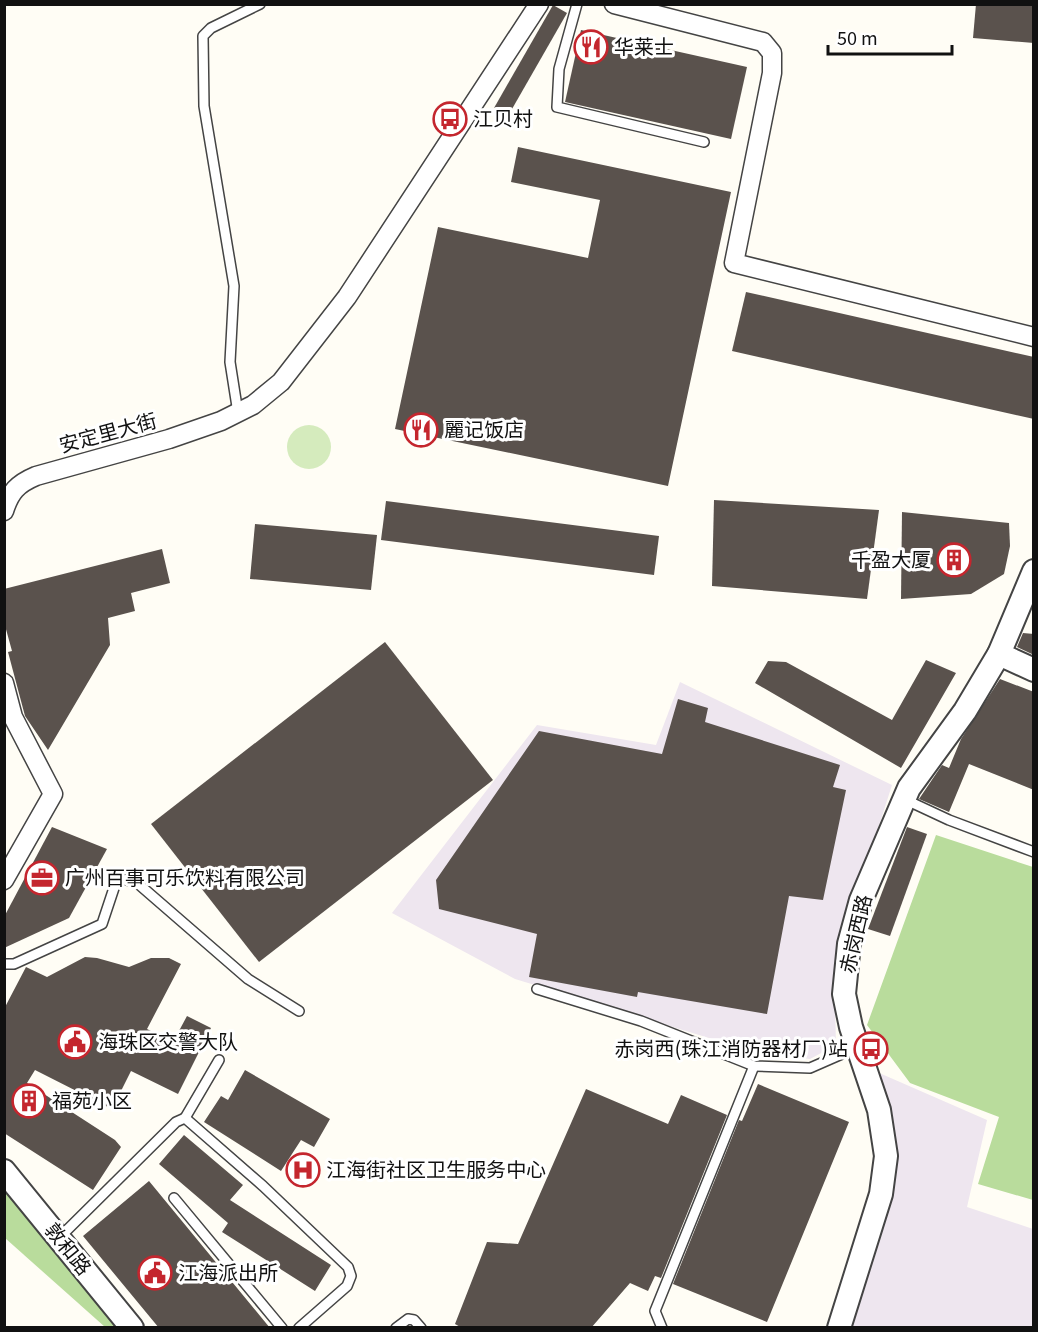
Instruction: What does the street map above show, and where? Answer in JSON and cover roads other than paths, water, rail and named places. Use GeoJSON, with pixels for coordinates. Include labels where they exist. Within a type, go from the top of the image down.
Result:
{"type":"FeatureCollection","features":[{"type":"Feature","properties":{"kind":"street","name":"安定里大街"},"geometry":{"type":"LineString","coordinates":[[6,496],[19,483],[36,476],[170,439],[238,413],[254,405],[281,381],[316,339],[408,206],[540,4]]}},
{"type":"Feature","properties":{"kind":"street"},"geometry":{"type":"LineString","coordinates":[[614,4],[763,42],[772,53],[772,73],[734,263],[1034,337]]}},
{"type":"Feature","properties":{"kind":"street","name":"赤岗西路"},"geometry":{"type":"LineString","coordinates":[[838,1328],[881,1194],[886,1156],[879,1110],[858,1047],[844,994],[849,944],[861,900],[904,799],[965,711],[999,654],[1034,571]]}},
{"type":"Feature","properties":{"kind":"street"},"geometry":{"type":"LineString","coordinates":[[999,654],[1034,670]]}},
{"type":"Feature","properties":{"kind":"street"},"geometry":{"type":"LineString","coordinates":[[4,683],[13,717],[53,794],[4,880]]}},
{"type":"Feature","properties":{"kind":"street","name":"敦和路"},"geometry":{"type":"LineString","coordinates":[[4,1171],[132,1328]]}},
{"type":"Feature","properties":{"kind":"lane"},"geometry":{"type":"LineString","coordinates":[[238,413],[230,362],[234,286],[204,106],[203,36],[212,28],[260,4]]}},
{"type":"Feature","properties":{"kind":"lane"},"geometry":{"type":"LineString","coordinates":[[576,4],[559,69],[557,107],[704,142]]}},
{"type":"Feature","properties":{"kind":"lane"},"geometry":{"type":"LineString","coordinates":[[904,799],[970,829],[1034,852]]}},
{"type":"Feature","properties":{"kind":"lane"},"geometry":{"type":"LineString","coordinates":[[4,964],[14,964],[102,924],[117,879],[135,881],[248,979],[299,1011]]}},
{"type":"Feature","properties":{"kind":"lane"},"geometry":{"type":"LineString","coordinates":[[537,989],[641,1021],[754,1066],[810,1068],[858,1047]]}},
{"type":"Feature","properties":{"kind":"lane"},"geometry":{"type":"LineString","coordinates":[[59,1238],[176,1122],[185,1118],[219,1060]]}},
{"type":"Feature","properties":{"kind":"lane"},"geometry":{"type":"LineString","coordinates":[[662,1328],[655,1311],[754,1066]]}},
{"type":"Feature","properties":{"kind":"lane"},"geometry":{"type":"LineString","coordinates":[[185,1118],[263,1186],[348,1267],[351,1276],[347,1286],[299,1328]]}},
{"type":"Feature","properties":{"kind":"lane"},"geometry":{"type":"LineString","coordinates":[[174,1197],[282,1328]]}},
{"type":"Feature","properties":{"kind":"lane"},"geometry":{"type":"LineString","coordinates":[[396,1328],[408,1319],[414,1320],[421,1328]]}},
{"type":"Feature","properties":{"kind":"place","name":"华莱士"},"geometry":{"type":"Point","coordinates":[591,47]}},
{"type":"Feature","properties":{"kind":"place","name":"江贝村"},"geometry":{"type":"Point","coordinates":[450,119]}},
{"type":"Feature","properties":{"kind":"place","name":"麗记饭店"},"geometry":{"type":"Point","coordinates":[421,430]}},
{"type":"Feature","properties":{"kind":"place","name":"千盈大厦"},"geometry":{"type":"Point","coordinates":[954,560]}},
{"type":"Feature","properties":{"kind":"place","name":"广州百事可乐饮料有限公司"},"geometry":{"type":"Point","coordinates":[42,878]}},
{"type":"Feature","properties":{"kind":"place","name":"海珠区交警大队"},"geometry":{"type":"Point","coordinates":[75,1042]}},
{"type":"Feature","properties":{"kind":"place","name":"赤岗西(珠江消防器材厂)站"},"geometry":{"type":"Point","coordinates":[871,1049]}},
{"type":"Feature","properties":{"kind":"place","name":"福苑小区"},"geometry":{"type":"Point","coordinates":[29,1101]}},
{"type":"Feature","properties":{"kind":"place","name":"江海街社区卫生服务中心"},"geometry":{"type":"Point","coordinates":[303,1170]}},
{"type":"Feature","properties":{"kind":"place","name":"江海派出所"},"geometry":{"type":"Point","coordinates":[155,1273]}}]}
